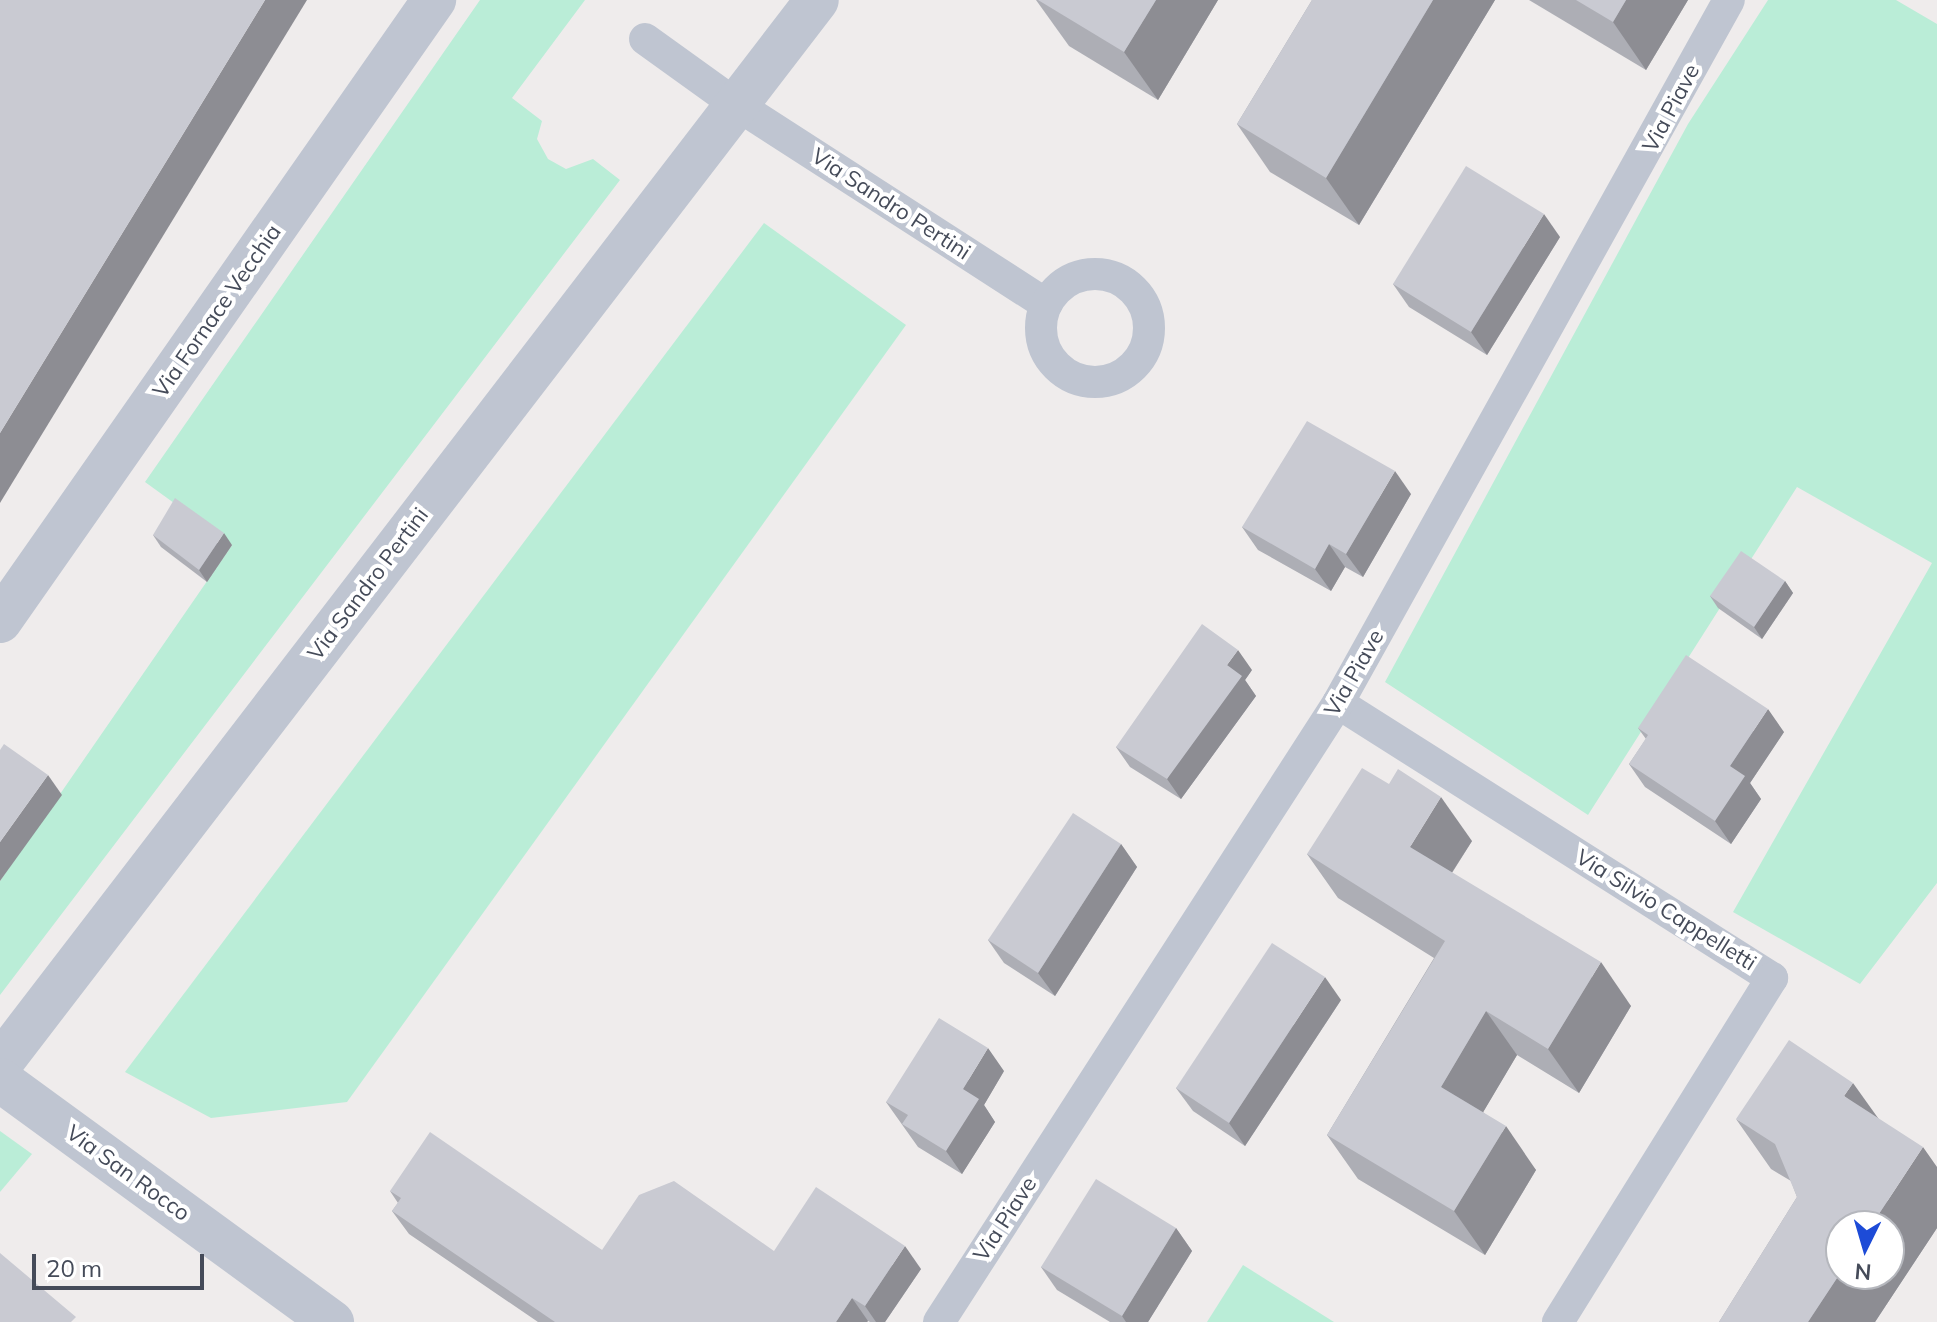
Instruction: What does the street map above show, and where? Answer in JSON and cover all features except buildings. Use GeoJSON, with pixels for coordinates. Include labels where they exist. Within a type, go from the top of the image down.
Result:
{"type":"FeatureCollection","features":[{"type":"Feature","properties":{"kind":"street","name":"Via Fornace Vecchia"},"geometry":{"type":"LineString","coordinates":[[0,621],[434,0]]}},
{"type":"Feature","properties":{"kind":"street","name":"Via Sandro Pertini"},"geometry":{"type":"LineString","coordinates":[[0,1064],[817,0]]}},
{"type":"Feature","properties":{"kind":"street","name":"Via San Rocco"},"geometry":{"type":"LineString","coordinates":[[0,1080],[332,1322]]}},
{"type":"Feature","properties":{"kind":"lane","name":"Via Piave"},"geometry":{"type":"LineString","coordinates":[[939,1322],[1338,703],[1729,0]]}},
{"type":"Feature","properties":{"kind":"lane","name":"Via Sandro Pertini"},"geometry":{"type":"LineString","coordinates":[[645,39],[737,105],[1046,304]]}},
{"type":"Feature","properties":{"kind":"lane","name":"Via Silvio Cappelletti"},"geometry":{"type":"LineString","coordinates":[[1338,703],[1772,978],[1558,1322]]}},
{"type":"Feature","properties":{"kind":"green space"},"geometry":{"type":"Polygon","coordinates":[[[480,0],[585,0],[512,98],[542,121],[537,139],[548,159],[566,169],[593,159],[620,180],[0,995],[0,881],[232,545],[145,482],[480,0]]]}},
{"type":"Feature","properties":{"kind":"green space"},"geometry":{"type":"Polygon","coordinates":[[[1768,0],[1896,0],[1937,24],[1937,883],[1860,984],[1733,912],[1932,563],[1797,487],[1588,815],[1385,682],[1688,124],[1768,0]]]}},
{"type":"Feature","properties":{"kind":"green space"},"geometry":{"type":"Polygon","coordinates":[[[764,223],[906,325],[347,1102],[211,1118],[125,1072],[764,223]]]}},
{"type":"Feature","properties":{"kind":"green space"},"geometry":{"type":"Polygon","coordinates":[[[0,1131],[32,1154],[0,1192],[0,1131]]]}},
{"type":"Feature","properties":{"kind":"green space"},"geometry":{"type":"Polygon","coordinates":[[[1243,1265],[1334,1322],[1207,1322],[1243,1265]]]}}]}
